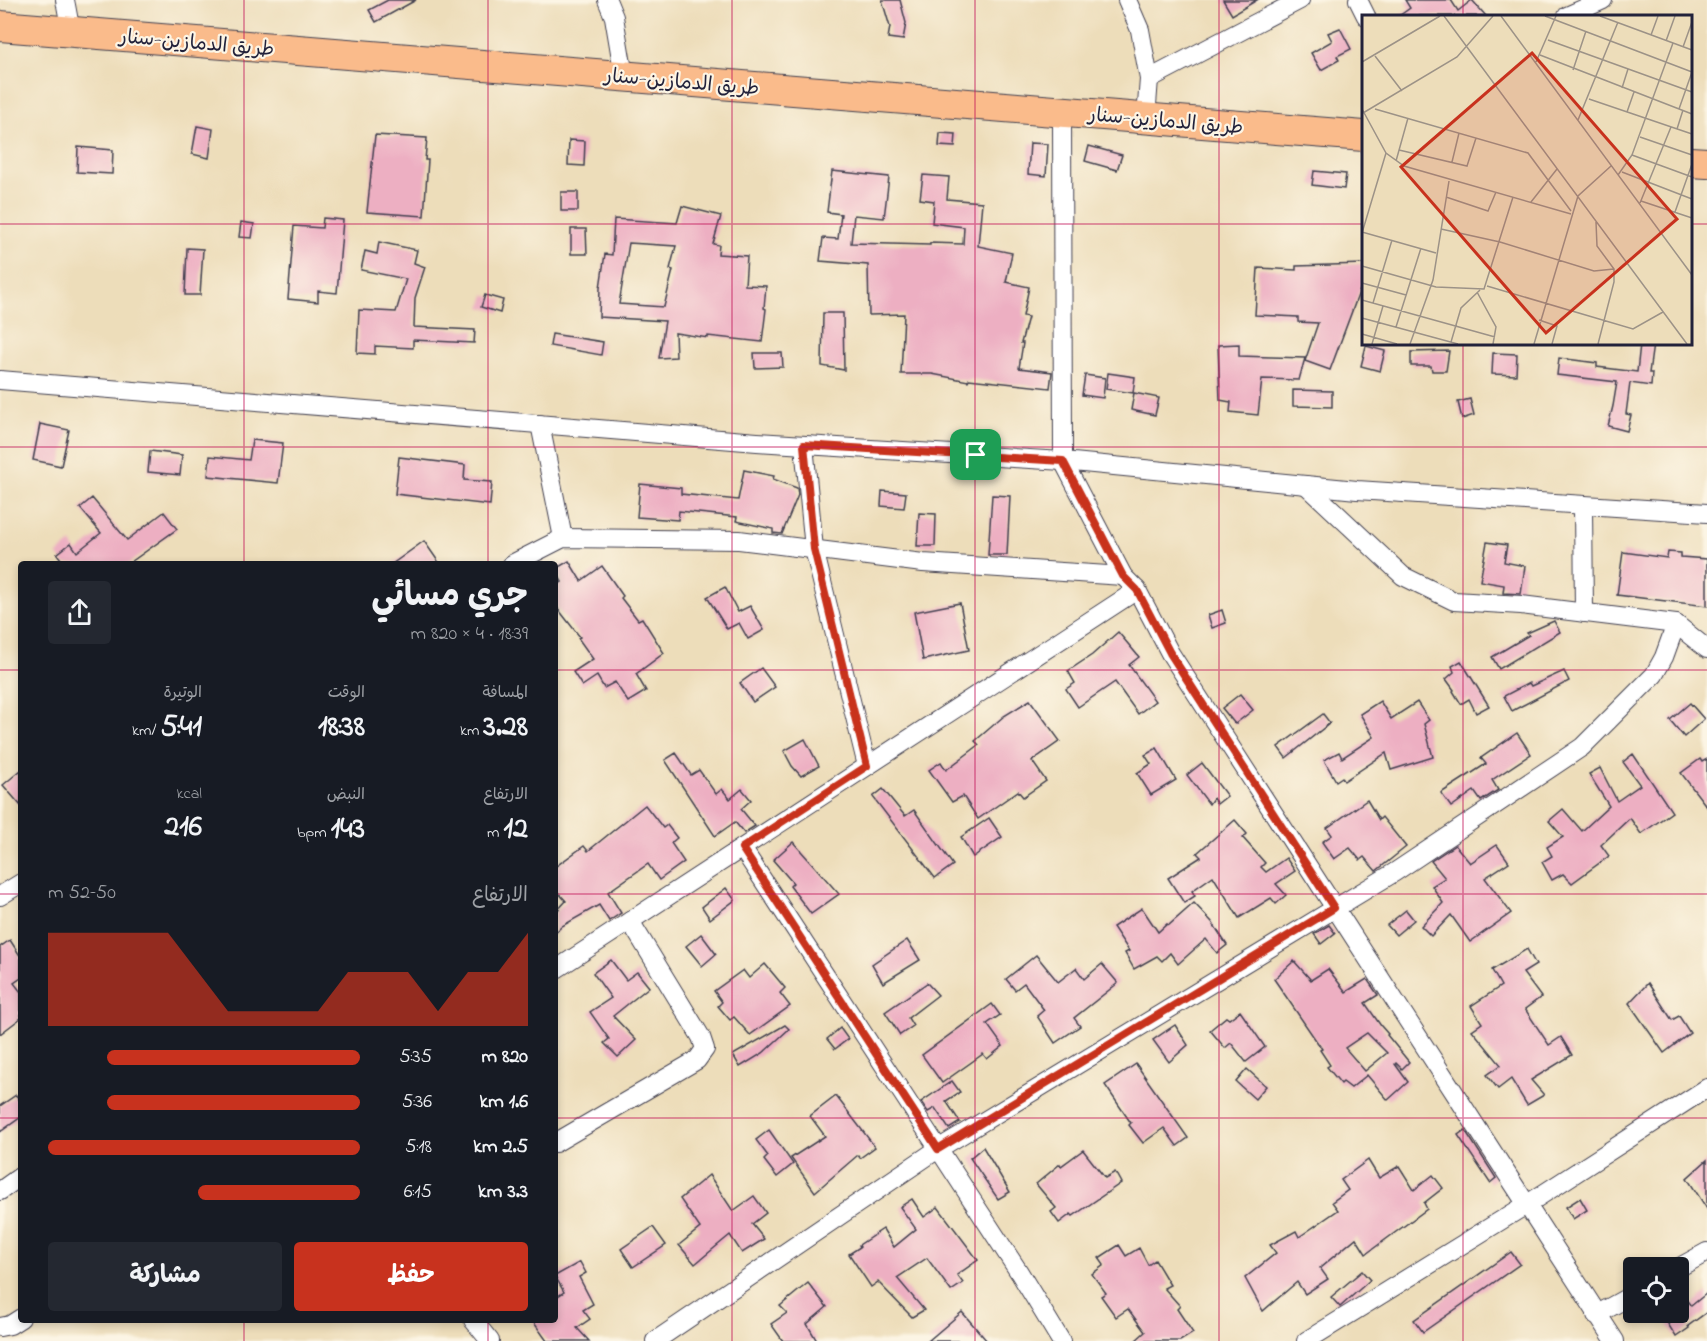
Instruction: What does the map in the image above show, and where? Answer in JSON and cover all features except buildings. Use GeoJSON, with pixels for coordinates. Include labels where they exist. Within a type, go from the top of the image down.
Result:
{"type":"FeatureCollection","features":[{"type":"Feature","properties":{"kind":"highway","name":"طريق الدمازين-سنار"},"geometry":{"type":"LineString","coordinates":[[0,26],[1362,136]]}},
{"type":"Feature","properties":{"kind":"highway"},"geometry":{"type":"LineString","coordinates":[[1692,162],[1707,163]]}},
{"type":"Feature","properties":{"kind":"street"},"geometry":{"type":"LineString","coordinates":[[65,0],[71,32]]}},
{"type":"Feature","properties":{"kind":"street"},"geometry":{"type":"LineString","coordinates":[[607,0],[614,17],[624,76]]}},
{"type":"Feature","properties":{"kind":"street"},"geometry":{"type":"LineString","coordinates":[[1127,0],[1140,30],[1149,79],[1146,118]]}},
{"type":"Feature","properties":{"kind":"street"},"geometry":{"type":"LineString","coordinates":[[1149,79],[1300,0]]}},
{"type":"Feature","properties":{"kind":"street"},"geometry":{"type":"LineString","coordinates":[[1358,0],[1366,15]]}},
{"type":"Feature","properties":{"kind":"street"},"geometry":{"type":"LineString","coordinates":[[1569,15],[1603,0]]}},
{"type":"Feature","properties":{"kind":"street"},"geometry":{"type":"LineString","coordinates":[[1062,111],[1063,461],[1123,576],[1137,590],[1170,653],[1596,1315],[1615,1341]]}},
{"type":"Feature","properties":{"kind":"street"},"geometry":{"type":"LineString","coordinates":[[0,380],[804,445],[1063,461],[1306,486],[1707,513]]}},
{"type":"Feature","properties":{"kind":"street"},"geometry":{"type":"LineString","coordinates":[[540,424],[563,538]]}},
{"type":"Feature","properties":{"kind":"street"},"geometry":{"type":"LineString","coordinates":[[804,445],[814,549],[867,766]]}},
{"type":"Feature","properties":{"kind":"street"},"geometry":{"type":"LineString","coordinates":[[1306,486],[1403,576],[1454,601],[1521,605],[1676,624],[1707,649]]}},
{"type":"Feature","properties":{"kind":"street"},"geometry":{"type":"LineString","coordinates":[[1583,505],[1584,613]]}},
{"type":"Feature","properties":{"kind":"street"},"geometry":{"type":"LineString","coordinates":[[518,561],[563,538],[739,540],[923,563],[1123,576]]}},
{"type":"Feature","properties":{"kind":"street"},"geometry":{"type":"LineString","coordinates":[[558,968],[1137,590]]}},
{"type":"Feature","properties":{"kind":"street"},"geometry":{"type":"LineString","coordinates":[[655,1341],[938,1149],[1395,872],[1582,747],[1654,675],[1665,657],[1676,624]]}},
{"type":"Feature","properties":{"kind":"street"},"geometry":{"type":"LineString","coordinates":[[742,848],[1061,1341]]}},
{"type":"Feature","properties":{"kind":"street"},"geometry":{"type":"LineString","coordinates":[[0,896],[18,885]]}},
{"type":"Feature","properties":{"kind":"street"},"geometry":{"type":"LineString","coordinates":[[558,1141],[697,1060],[705,1049],[701,1037],[630,921]]}},
{"type":"Feature","properties":{"kind":"street"},"geometry":{"type":"LineString","coordinates":[[1306,1341],[1526,1205],[1707,1088]]}},
{"type":"Feature","properties":{"kind":"street"},"geometry":{"type":"LineString","coordinates":[[0,1191],[18,1178]]}},
{"type":"Feature","properties":{"kind":"street"},"geometry":{"type":"LineString","coordinates":[[1689,1262],[1707,1252]]}},
{"type":"Feature","properties":{"kind":"street"},"geometry":{"type":"LineString","coordinates":[[1596,1315],[1623,1300]]}},
{"type":"Feature","properties":{"kind":"street"},"geometry":{"type":"LineString","coordinates":[[0,1328],[18,1320]]}},
{"type":"Feature","properties":{"kind":"street"},"geometry":{"type":"LineString","coordinates":[[475,1323],[490,1341]]}},
{"type":"Feature","properties":{"kind":"route"},"geometry":{"type":"LineString","coordinates":[[804,445],[976,455],[1063,461],[1123,576],[1137,590],[1170,653],[1334,908],[938,1149],[742,848],[867,766],[814,549],[804,445]]}}]}
